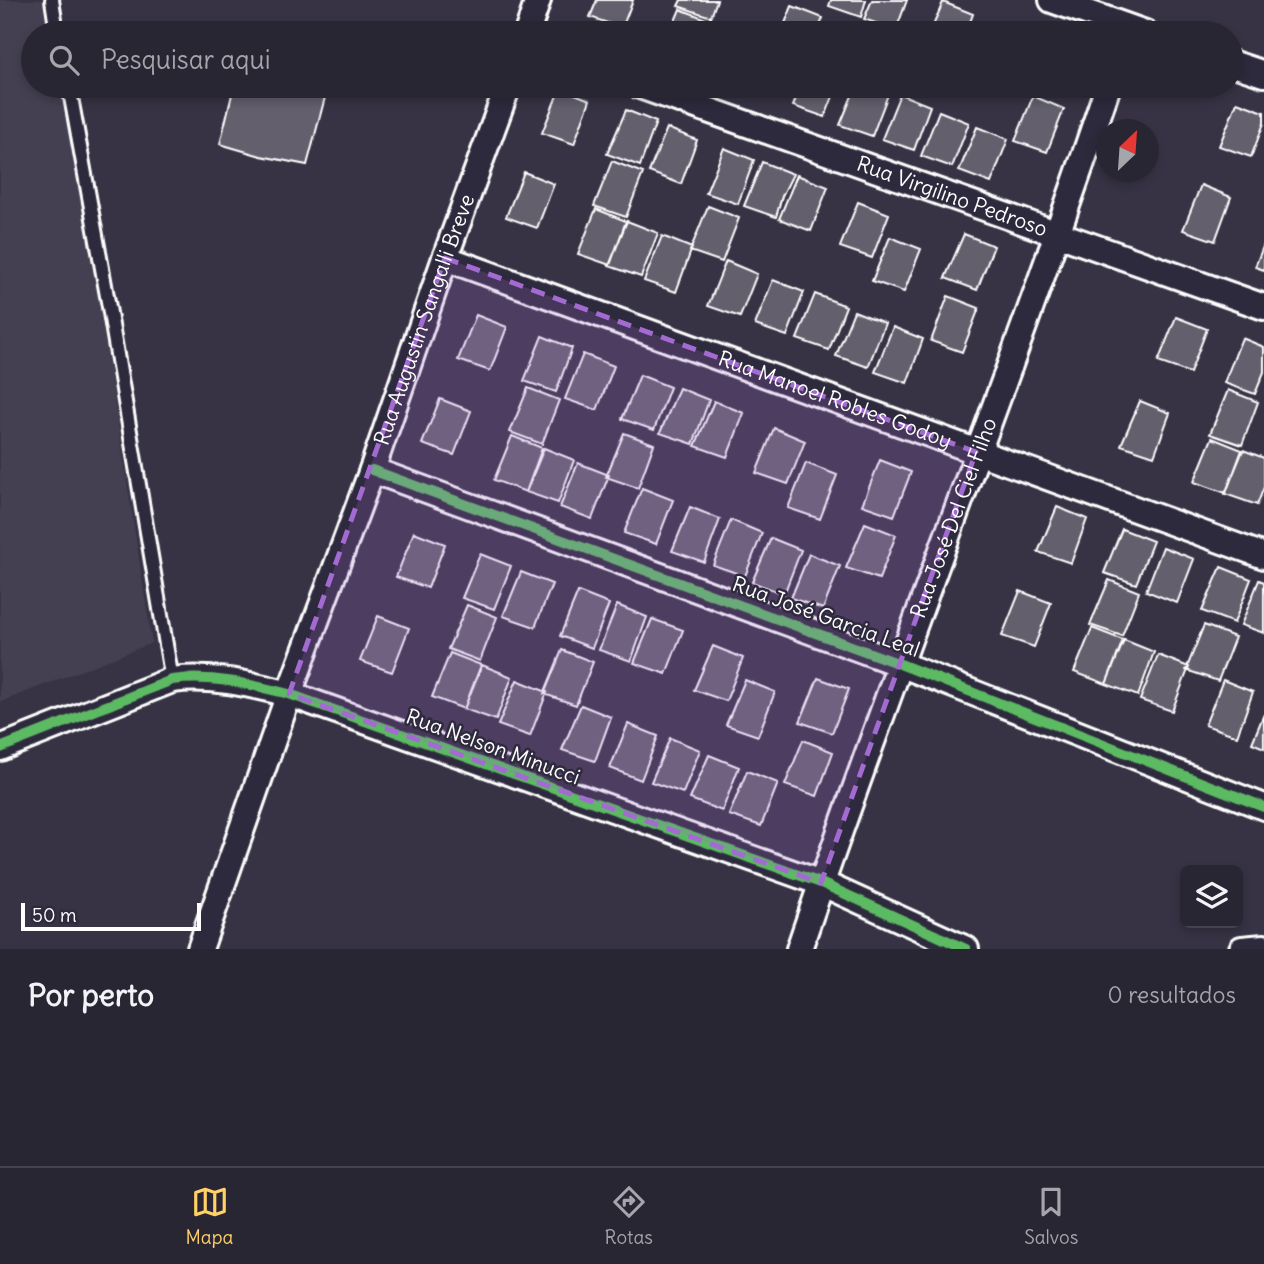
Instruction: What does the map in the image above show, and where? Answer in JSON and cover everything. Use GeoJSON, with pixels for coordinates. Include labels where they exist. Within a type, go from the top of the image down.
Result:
{"type":"FeatureCollection","features":[{"type":"Feature","properties":{"kind":"street"},"geometry":{"type":"LineString","coordinates":[[531,21],[538,0]]}},
{"type":"Feature","properties":{"kind":"street"},"geometry":{"type":"LineString","coordinates":[[1052,0],[1107,21]]}},
{"type":"Feature","properties":{"kind":"street"},"geometry":{"type":"LineString","coordinates":[[1243,67],[1264,74]]}},
{"type":"Feature","properties":{"kind":"street","name":"Rua Augustin Sangalli Breve"},"geometry":{"type":"LineString","coordinates":[[200,949],[504,98]]}},
{"type":"Feature","properties":{"kind":"street","name":"Rua Virgilino Pedroso"},"geometry":{"type":"LineString","coordinates":[[674,98],[1264,307]]}},
{"type":"Feature","properties":{"kind":"street","name":"Rua José Del Ciel Filho"},"geometry":{"type":"LineString","coordinates":[[799,949],[976,452],[1058,234],[1104,98]]}},
{"type":"Feature","properties":{"kind":"street","name":"Rua Manoel Robles Godoy"},"geometry":{"type":"LineString","coordinates":[[445,258],[1264,556]]}},
{"type":"Feature","properties":{"kind":"street","name":"Rua José Garcia Leal"},"geometry":{"type":"LineString","coordinates":[[372,470],[900,664],[1264,807]]}},
{"type":"Feature","properties":{"kind":"street","name":"Rua Nelson Minucci"},"geometry":{"type":"LineString","coordinates":[[0,748],[172,680],[196,677],[239,681],[289,694],[821,883],[966,949]]}},
{"type":"Feature","properties":{"kind":"street"},"geometry":{"type":"LineString","coordinates":[[1242,949],[1264,947]]}},
{"type":"Feature","properties":{"kind":"lane"},"geometry":{"type":"LineString","coordinates":[[52,0],[55,21]]}},
{"type":"Feature","properties":{"kind":"lane"},"geometry":{"type":"LineString","coordinates":[[71,98],[172,680]]}},
{"type":"Feature","properties":{"kind":"highlighted area"},"geometry":{"type":"Polygon","coordinates":[[[445,258],[976,452],[821,883],[289,694],[445,258]]]}},
{"type":"Feature","properties":{"kind":"shaded area"},"geometry":{"type":"Polygon","coordinates":[[[0,0],[43,0],[47,21],[21,21],[21,98],[63,98],[80,179],[152,643],[0,702],[0,0]]]}},
{"type":"Feature","properties":{"kind":"building"},"geometry":{"type":"Polygon","coordinates":[[[597,0],[633,0],[625,21],[602,21],[590,17],[597,0]]]}},
{"type":"Feature","properties":{"kind":"building"},"geometry":{"type":"Polygon","coordinates":[[[681,0],[717,0],[711,17],[678,6],[681,0]]]}},
{"type":"Feature","properties":{"kind":"building"},"geometry":{"type":"Polygon","coordinates":[[[831,0],[866,0],[861,17],[829,6],[831,0]]]}},
{"type":"Feature","properties":{"kind":"building"},"geometry":{"type":"Polygon","coordinates":[[[872,0],[907,0],[899,21],[864,19],[872,0]]]}},
{"type":"Feature","properties":{"kind":"building"},"geometry":{"type":"Polygon","coordinates":[[[943,2],[973,14],[970,21],[935,21],[943,2]]]}},
{"type":"Feature","properties":{"kind":"building"},"geometry":{"type":"Polygon","coordinates":[[[792,6],[823,18],[822,21],[786,21],[792,6]]]}},
{"type":"Feature","properties":{"kind":"building"},"geometry":{"type":"Polygon","coordinates":[[[680,9],[711,21],[675,21],[680,9]]]}},
{"type":"Feature","properties":{"kind":"building"},"geometry":{"type":"Polygon","coordinates":[[[231,98],[325,98],[307,165],[220,144],[231,98]]]}},
{"type":"Feature","properties":{"kind":"building"},"geometry":{"type":"Polygon","coordinates":[[[556,98],[590,100],[574,144],[542,133],[556,98]]]}},
{"type":"Feature","properties":{"kind":"building"},"geometry":{"type":"Polygon","coordinates":[[[796,98],[832,98],[825,117],[793,106],[796,98]]]}},
{"type":"Feature","properties":{"kind":"building"},"geometry":{"type":"Polygon","coordinates":[[[851,98],[887,98],[872,136],[840,125],[851,98]]]}},
{"type":"Feature","properties":{"kind":"building"},"geometry":{"type":"Polygon","coordinates":[[[898,98],[910,98],[930,106],[914,150],[882,139],[898,98]]]}},
{"type":"Feature","properties":{"kind":"building"},"geometry":{"type":"Polygon","coordinates":[[[1032,98],[1064,109],[1047,152],[1015,141],[1032,98]]]}},
{"type":"Feature","properties":{"kind":"building"},"geometry":{"type":"Polygon","coordinates":[[[1237,102],[1264,112],[1264,123],[1251,157],[1219,146],[1237,102]]]}},
{"type":"Feature","properties":{"kind":"building"},"geometry":{"type":"Polygon","coordinates":[[[626,110],[656,122],[640,166],[607,154],[626,110]]]}},
{"type":"Feature","properties":{"kind":"building"},"geometry":{"type":"Polygon","coordinates":[[[939,111],[969,123],[952,167],[921,156],[939,111]]]}},
{"type":"Feature","properties":{"kind":"building"},"geometry":{"type":"Polygon","coordinates":[[[977,127],[1008,139],[991,183],[959,171],[977,127]]]}},
{"type":"Feature","properties":{"kind":"building"},"geometry":{"type":"Polygon","coordinates":[[[667,128],[697,140],[681,184],[649,172],[667,128]]]}},
{"type":"Feature","properties":{"kind":"building"},"geometry":{"type":"Polygon","coordinates":[[[724,148],[754,160],[738,204],[706,193],[724,148]]]}},
{"type":"Feature","properties":{"kind":"building"},"geometry":{"type":"Polygon","coordinates":[[[612,161],[643,173],[626,217],[594,206],[612,161]]]}},
{"type":"Feature","properties":{"kind":"building"},"geometry":{"type":"Polygon","coordinates":[[[762,162],[793,174],[782,196],[776,217],[744,206],[762,162]]]}},
{"type":"Feature","properties":{"kind":"building"},"geometry":{"type":"Polygon","coordinates":[[[524,172],[554,184],[537,228],[506,217],[524,172]]]}},
{"type":"Feature","properties":{"kind":"building"},"geometry":{"type":"Polygon","coordinates":[[[797,175],[828,187],[811,231],[779,219],[797,175]]]}},
{"type":"Feature","properties":{"kind":"building"},"geometry":{"type":"Polygon","coordinates":[[[1201,185],[1231,197],[1215,241],[1183,230],[1201,185]]]}},
{"type":"Feature","properties":{"kind":"building"},"geometry":{"type":"Polygon","coordinates":[[[858,202],[889,214],[872,258],[840,247],[858,202]]]}},
{"type":"Feature","properties":{"kind":"building"},"geometry":{"type":"Polygon","coordinates":[[[708,206],[739,218],[722,262],[690,251],[708,206]]]}},
{"type":"Feature","properties":{"kind":"building"},"geometry":{"type":"Polygon","coordinates":[[[596,209],[626,221],[610,265],[578,254],[596,209]]]}},
{"type":"Feature","properties":{"kind":"building"},"geometry":{"type":"Polygon","coordinates":[[[627,221],[658,233],[641,277],[609,266],[627,221]]]}},
{"type":"Feature","properties":{"kind":"building"},"geometry":{"type":"Polygon","coordinates":[[[964,234],[994,246],[977,290],[945,278],[964,234]]]}},
{"type":"Feature","properties":{"kind":"building"},"geometry":{"type":"Polygon","coordinates":[[[662,236],[692,248],[676,292],[644,281],[662,236]]]}},
{"type":"Feature","properties":{"kind":"building"},"geometry":{"type":"Polygon","coordinates":[[[890,237],[921,249],[904,292],[872,281],[890,237]]]}},
{"type":"Feature","properties":{"kind":"building"},"geometry":{"type":"Polygon","coordinates":[[[1264,244],[1264,270],[1255,267],[1264,244]]]}},
{"type":"Feature","properties":{"kind":"building"},"geometry":{"type":"Polygon","coordinates":[[[726,261],[757,274],[740,317],[708,306],[726,261]]]}},
{"type":"Feature","properties":{"kind":"building"},"geometry":{"type":"Polygon","coordinates":[[[773,280],[804,292],[787,336],[755,325],[773,280]]]}},
{"type":"Feature","properties":{"kind":"building"},"geometry":{"type":"Polygon","coordinates":[[[815,294],[846,306],[829,350],[797,339],[815,294]]]}},
{"type":"Feature","properties":{"kind":"building"},"geometry":{"type":"Polygon","coordinates":[[[948,296],[979,308],[962,352],[931,341],[948,296]]]}},
{"type":"Feature","properties":{"kind":"building"},"geometry":{"type":"Polygon","coordinates":[[[854,311],[885,323],[868,367],[836,356],[854,311]]]}},
{"type":"Feature","properties":{"kind":"building"},"geometry":{"type":"Polygon","coordinates":[[[476,315],[507,327],[490,371],[458,360],[476,315]]]}},
{"type":"Feature","properties":{"kind":"building"},"geometry":{"type":"Polygon","coordinates":[[[1176,317],[1207,329],[1190,373],[1158,362],[1176,317]]]}},
{"type":"Feature","properties":{"kind":"building"},"geometry":{"type":"Polygon","coordinates":[[[893,327],[923,339],[907,383],[875,372],[893,327]]]}},
{"type":"Feature","properties":{"kind":"building"},"geometry":{"type":"Polygon","coordinates":[[[542,336],[572,348],[556,392],[524,381],[542,336]]]}},
{"type":"Feature","properties":{"kind":"building"},"geometry":{"type":"Polygon","coordinates":[[[1242,338],[1264,347],[1264,372],[1255,394],[1224,383],[1242,338]]]}},
{"type":"Feature","properties":{"kind":"building"},"geometry":{"type":"Polygon","coordinates":[[[583,354],[614,366],[597,410],[565,399],[583,354]]]}},
{"type":"Feature","properties":{"kind":"building"},"geometry":{"type":"Polygon","coordinates":[[[640,375],[670,387],[654,430],[622,419],[640,375]]]}},
{"type":"Feature","properties":{"kind":"building"},"geometry":{"type":"Polygon","coordinates":[[[528,388],[559,400],[542,444],[510,432],[528,388]]]}},
{"type":"Feature","properties":{"kind":"building"},"geometry":{"type":"Polygon","coordinates":[[[679,388],[709,400],[693,444],[660,433],[679,388]]]}},
{"type":"Feature","properties":{"kind":"building"},"geometry":{"type":"Polygon","coordinates":[[[1228,390],[1258,402],[1242,445],[1210,434],[1228,390]]]}},
{"type":"Feature","properties":{"kind":"building"},"geometry":{"type":"Polygon","coordinates":[[[440,399],[471,411],[454,455],[422,444],[440,399]]]}},
{"type":"Feature","properties":{"kind":"building"},"geometry":{"type":"Polygon","coordinates":[[[714,401],[744,413],[727,457],[695,446],[714,401]]]}},
{"type":"Feature","properties":{"kind":"building"},"geometry":{"type":"Polygon","coordinates":[[[1140,401],[1170,413],[1154,456],[1121,445],[1140,401]]]}},
{"type":"Feature","properties":{"kind":"building"},"geometry":{"type":"Polygon","coordinates":[[[774,428],[805,441],[788,484],[756,473],[774,428]]]}},
{"type":"Feature","properties":{"kind":"building"},"geometry":{"type":"Polygon","coordinates":[[[624,433],[654,444],[638,488],[606,477],[624,433]]]}},
{"type":"Feature","properties":{"kind":"building"},"geometry":{"type":"Polygon","coordinates":[[[512,436],[542,448],[526,492],[494,480],[512,436]]]}},
{"type":"Feature","properties":{"kind":"building"},"geometry":{"type":"Polygon","coordinates":[[[1212,438],[1242,450],[1226,493],[1194,482],[1212,438]]]}},
{"type":"Feature","properties":{"kind":"building"},"geometry":{"type":"Polygon","coordinates":[[[544,448],[574,460],[558,503],[526,492],[544,448]]]}},
{"type":"Feature","properties":{"kind":"building"},"geometry":{"type":"Polygon","coordinates":[[[1243,450],[1264,458],[1264,487],[1257,505],[1225,494],[1243,450]]]}},
{"type":"Feature","properties":{"kind":"building"},"geometry":{"type":"Polygon","coordinates":[[[880,460],[911,472],[894,516],[862,505],[880,460]]]}},
{"type":"Feature","properties":{"kind":"building"},"geometry":{"type":"Polygon","coordinates":[[[578,463],[609,475],[592,519],[560,507],[578,463]]]}},
{"type":"Feature","properties":{"kind":"building"},"geometry":{"type":"Polygon","coordinates":[[[806,463],[837,475],[820,519],[788,508],[806,463]]]}},
{"type":"Feature","properties":{"kind":"building"},"geometry":{"type":"Polygon","coordinates":[[[642,488],[673,500],[656,544],[624,533],[642,488]]]}},
{"type":"Feature","properties":{"kind":"building"},"geometry":{"type":"Polygon","coordinates":[[[690,507],[720,519],[704,562],[672,551],[690,507]]]}},
{"type":"Feature","properties":{"kind":"building"},"geometry":{"type":"Polygon","coordinates":[[[1057,507],[1087,519],[1071,563],[1038,552],[1057,507]]]}},
{"type":"Feature","properties":{"kind":"building"},"geometry":{"type":"Polygon","coordinates":[[[731,520],[762,533],[745,576],[713,565],[731,520]]]}},
{"type":"Feature","properties":{"kind":"building"},"geometry":{"type":"Polygon","coordinates":[[[865,523],[896,535],[879,579],[846,568],[865,523]]]}},
{"type":"Feature","properties":{"kind":"building"},"geometry":{"type":"Polygon","coordinates":[[[1122,529],[1153,541],[1136,584],[1104,573],[1122,529]]]}},
{"type":"Feature","properties":{"kind":"building"},"geometry":{"type":"Polygon","coordinates":[[[414,532],[445,544],[428,588],[396,577],[414,532]]]}},
{"type":"Feature","properties":{"kind":"building"},"geometry":{"type":"Polygon","coordinates":[[[771,538],[801,550],[784,594],[752,582],[771,538]]]}},
{"type":"Feature","properties":{"kind":"building"},"geometry":{"type":"Polygon","coordinates":[[[1163,547],[1194,559],[1177,603],[1146,591],[1163,547]]]}},
{"type":"Feature","properties":{"kind":"building"},"geometry":{"type":"Polygon","coordinates":[[[480,554],[511,566],[494,609],[462,598],[480,554]]]}},
{"type":"Feature","properties":{"kind":"building"},"geometry":{"type":"Polygon","coordinates":[[[809,554],[840,566],[823,609],[791,598],[809,554]]]}},
{"type":"Feature","properties":{"kind":"building"},"geometry":{"type":"Polygon","coordinates":[[[1221,567],[1251,579],[1234,623],[1202,611],[1221,567]]]}},
{"type":"Feature","properties":{"kind":"building"},"geometry":{"type":"Polygon","coordinates":[[[521,572],[552,584],[535,627],[503,616],[521,572]]]}},
{"type":"Feature","properties":{"kind":"building"},"geometry":{"type":"Polygon","coordinates":[[[1109,580],[1139,592],[1122,636],[1090,625],[1109,580]]]}},
{"type":"Feature","properties":{"kind":"building"},"geometry":{"type":"Polygon","coordinates":[[[1259,580],[1264,582],[1264,633],[1241,625],[1259,580]]]}},
{"type":"Feature","properties":{"kind":"building"},"geometry":{"type":"Polygon","coordinates":[[[1020,591],[1051,603],[1034,647],[1002,636],[1020,591]]]}},
{"type":"Feature","properties":{"kind":"building"},"geometry":{"type":"Polygon","coordinates":[[[578,592],[609,604],[592,648],[560,636],[578,592]]]}},
{"type":"Feature","properties":{"kind":"building"},"geometry":{"type":"Polygon","coordinates":[[[467,605],[497,617],[480,661],[448,649],[467,605]]]}},
{"type":"Feature","properties":{"kind":"building"},"geometry":{"type":"Polygon","coordinates":[[[617,605],[647,617],[631,661],[599,650],[617,605]]]}},
{"type":"Feature","properties":{"kind":"building"},"geometry":{"type":"Polygon","coordinates":[[[378,616],[409,628],[392,672],[360,661],[378,616]]]}},
{"type":"Feature","properties":{"kind":"building"},"geometry":{"type":"Polygon","coordinates":[[[652,619],[683,630],[666,674],[634,663],[652,619]]]}},
{"type":"Feature","properties":{"kind":"building"},"geometry":{"type":"Polygon","coordinates":[[[1204,625],[1235,637],[1218,681],[1186,670],[1204,625]]]}},
{"type":"Feature","properties":{"kind":"building"},"geometry":{"type":"Polygon","coordinates":[[[1092,628],[1123,640],[1106,684],[1074,672],[1092,628]]]}},
{"type":"Feature","properties":{"kind":"building"},"geometry":{"type":"Polygon","coordinates":[[[1124,640],[1154,652],[1138,696],[1106,684],[1124,640]]]}},
{"type":"Feature","properties":{"kind":"building"},"geometry":{"type":"Polygon","coordinates":[[[713,646],[743,658],[726,701],[694,690],[713,646]]]}},
{"type":"Feature","properties":{"kind":"building"},"geometry":{"type":"Polygon","coordinates":[[[562,650],[593,662],[576,705],[544,694],[562,650]]]}},
{"type":"Feature","properties":{"kind":"building"},"geometry":{"type":"Polygon","coordinates":[[[450,653],[481,665],[464,709],[432,697],[450,653]]]}},
{"type":"Feature","properties":{"kind":"building"},"geometry":{"type":"Polygon","coordinates":[[[1158,655],[1189,667],[1172,711],[1140,700],[1158,655]]]}},
{"type":"Feature","properties":{"kind":"building"},"geometry":{"type":"Polygon","coordinates":[[[482,665],[512,677],[496,720],[464,709],[482,665]]]}},
{"type":"Feature","properties":{"kind":"building"},"geometry":{"type":"Polygon","coordinates":[[[818,678],[849,689],[832,733],[800,722],[818,678]]]}},
{"type":"Feature","properties":{"kind":"building"},"geometry":{"type":"Polygon","coordinates":[[[517,680],[547,692],[530,736],[498,725],[517,680]]]}},
{"type":"Feature","properties":{"kind":"building"},"geometry":{"type":"Polygon","coordinates":[[[745,680],[775,692],[758,736],[726,725],[745,680]]]}},
{"type":"Feature","properties":{"kind":"building"},"geometry":{"type":"Polygon","coordinates":[[[1223,680],[1253,692],[1237,736],[1205,725],[1223,680]]]}},
{"type":"Feature","properties":{"kind":"building"},"geometry":{"type":"Polygon","coordinates":[[[581,705],[611,717],[595,761],[562,750],[581,705]]]}},
{"type":"Feature","properties":{"kind":"building"},"geometry":{"type":"Polygon","coordinates":[[[1264,714],[1264,748],[1252,743],[1264,714]]]}},
{"type":"Feature","properties":{"kind":"building"},"geometry":{"type":"Polygon","coordinates":[[[628,724],[658,736],[641,780],[610,768],[628,724]]]}},
{"type":"Feature","properties":{"kind":"building"},"geometry":{"type":"Polygon","coordinates":[[[670,738],[700,750],[683,793],[651,782],[670,738]]]}},
{"type":"Feature","properties":{"kind":"building"},"geometry":{"type":"Polygon","coordinates":[[[803,740],[833,752],[817,796],[785,785],[803,740]]]}},
{"type":"Feature","properties":{"kind":"building"},"geometry":{"type":"Polygon","coordinates":[[[709,755],[739,767],[722,811],[690,799],[709,755]]]}},
{"type":"Feature","properties":{"kind":"building"},"geometry":{"type":"Polygon","coordinates":[[[747,771],[778,783],[761,826],[729,815],[747,771]]]}},
{"type":"Feature","properties":{"kind":"cycle path"},"geometry":{"type":"LineString","coordinates":[[372,470],[900,664],[1264,807]]}},
{"type":"Feature","properties":{"kind":"cycle path"},"geometry":{"type":"LineString","coordinates":[[0,748],[172,680],[202,679],[245,684],[289,694],[821,883],[966,949]]}}]}
